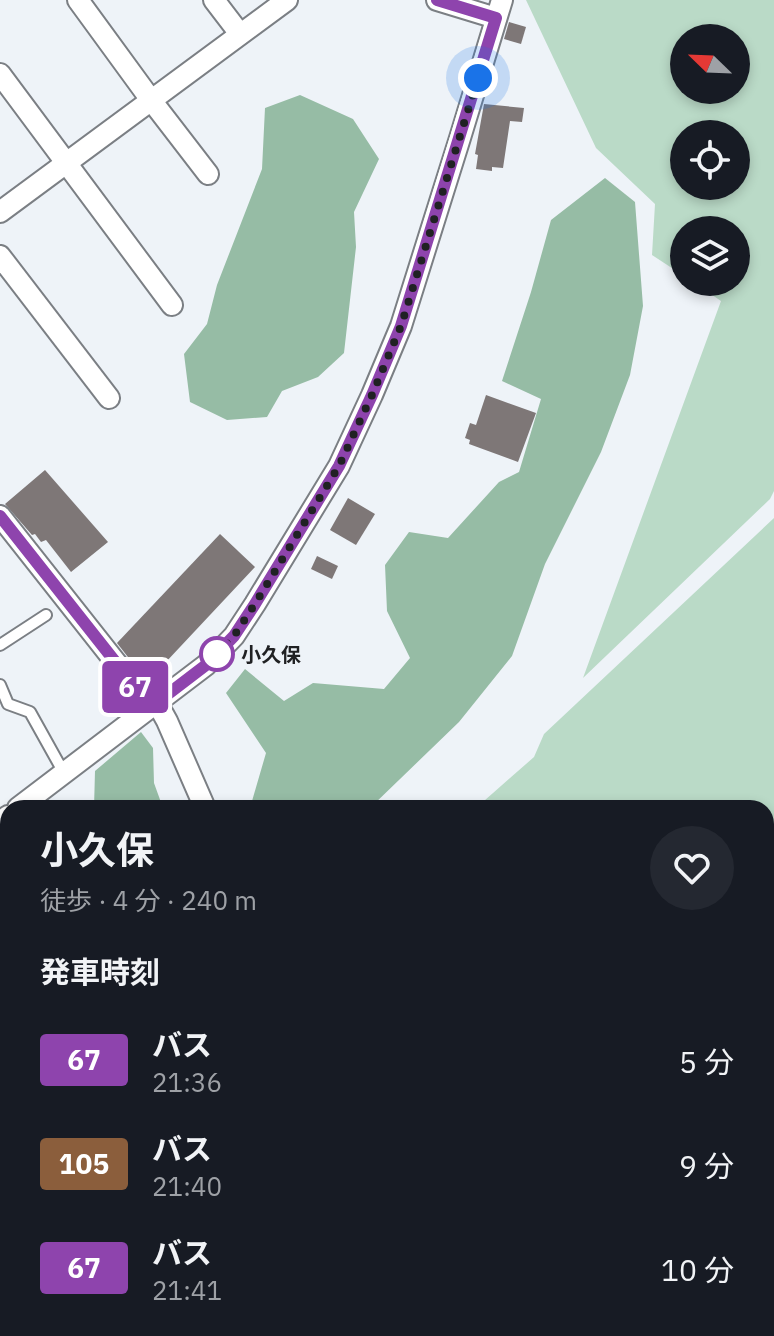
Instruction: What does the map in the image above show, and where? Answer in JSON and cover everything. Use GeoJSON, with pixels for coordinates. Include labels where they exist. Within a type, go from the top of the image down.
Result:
{"type":"FeatureCollection","features":[{"type":"Feature","properties":{"kind":"street"},"geometry":{"type":"LineString","coordinates":[[78,0],[208,174]]}},
{"type":"Feature","properties":{"kind":"street"},"geometry":{"type":"LineString","coordinates":[[214,0],[240,34]]}},
{"type":"Feature","properties":{"kind":"street"},"geometry":{"type":"LineString","coordinates":[[0,212],[287,0]]}},
{"type":"Feature","properties":{"kind":"street"},"geometry":{"type":"LineString","coordinates":[[29,800],[206,665],[234,636],[339,466],[401,326],[499,9],[437,0]]}},
{"type":"Feature","properties":{"kind":"street"},"geometry":{"type":"LineString","coordinates":[[0,74],[172,305]]}},
{"type":"Feature","properties":{"kind":"street"},"geometry":{"type":"LineString","coordinates":[[0,256],[109,398]]}},
{"type":"Feature","properties":{"kind":"street"},"geometry":{"type":"LineString","coordinates":[[0,516],[167,721],[202,800]]}},
{"type":"Feature","properties":{"kind":"lane"},"geometry":{"type":"LineString","coordinates":[[0,645],[46,615]]}},
{"type":"Feature","properties":{"kind":"lane"},"geometry":{"type":"LineString","coordinates":[[0,685],[8,704],[30,712],[64,774]]}},
{"type":"Feature","properties":{"kind":"green space"},"geometry":{"type":"Polygon","coordinates":[[[526,0],[774,0],[774,491],[770,499],[583,678],[721,301],[714,296],[750,296],[750,216],[670,216],[670,267],[652,255],[655,204],[596,148],[526,0]]]}},
{"type":"Feature","properties":{"kind":"green space"},"geometry":{"type":"Polygon","coordinates":[[[300,95],[353,119],[379,159],[354,212],[356,247],[344,353],[318,377],[282,391],[267,417],[227,420],[190,402],[184,354],[207,324],[217,285],[262,169],[265,108],[300,95]]]}},
{"type":"Feature","properties":{"kind":"green space"},"geometry":{"type":"Polygon","coordinates":[[[605,178],[635,202],[643,306],[630,375],[601,452],[545,564],[512,656],[459,722],[378,800],[252,800],[266,753],[226,693],[245,669],[284,701],[313,683],[384,689],[410,658],[387,611],[385,565],[409,532],[448,538],[499,482],[519,472],[541,399],[502,381],[551,220],[605,178]]]}},
{"type":"Feature","properties":{"kind":"green space"},"geometry":{"type":"Polygon","coordinates":[[[774,518],[774,800],[485,800],[534,757],[544,734],[774,518]]]}},
{"type":"Feature","properties":{"kind":"green space"},"geometry":{"type":"Polygon","coordinates":[[[141,732],[153,748],[154,783],[160,800],[94,800],[95,771],[141,732]]]}},
{"type":"Feature","properties":{"kind":"building"},"geometry":{"type":"Polygon","coordinates":[[[509,22],[526,27],[521,44],[504,39],[509,22]]]}},
{"type":"Feature","properties":{"kind":"building"},"geometry":{"type":"Polygon","coordinates":[[[484,104],[524,108],[522,122],[510,121],[503,168],[492,167],[492,171],[476,169],[478,155],[475,154],[484,104]]]}},
{"type":"Feature","properties":{"kind":"building"},"geometry":{"type":"Polygon","coordinates":[[[486,395],[536,413],[518,462],[469,444],[470,440],[465,438],[470,423],[476,425],[486,395]]]}},
{"type":"Feature","properties":{"kind":"building"},"geometry":{"type":"Polygon","coordinates":[[[45,470],[108,542],[71,572],[46,540],[41,542],[35,534],[32,535],[5,504],[45,470]]]}},
{"type":"Feature","properties":{"kind":"building"},"geometry":{"type":"Polygon","coordinates":[[[348,498],[375,514],[356,545],[330,530],[348,498]]]}},
{"type":"Feature","properties":{"kind":"building"},"geometry":{"type":"Polygon","coordinates":[[[220,534],[255,567],[150,679],[117,643],[220,534]]]}},
{"type":"Feature","properties":{"kind":"building"},"geometry":{"type":"Polygon","coordinates":[[[317,556],[338,566],[332,579],[311,569],[317,556]]]}},
{"type":"Feature","properties":{"kind":"bus line","name":"67"},"geometry":{"type":"LineString","coordinates":[[0,516],[151,707],[206,665],[234,636],[339,466],[401,326],[496,18],[437,0]]}},
{"type":"Feature","properties":{"kind":"place","name":"小久保"},"geometry":{"type":"Point","coordinates":[217,654]}},
{"type":"Feature","properties":{"kind":"route"},"geometry":{"type":"LineString","coordinates":[[217,654],[234,636],[255,604],[339,466],[372,395],[401,326],[478,78]]}}]}
